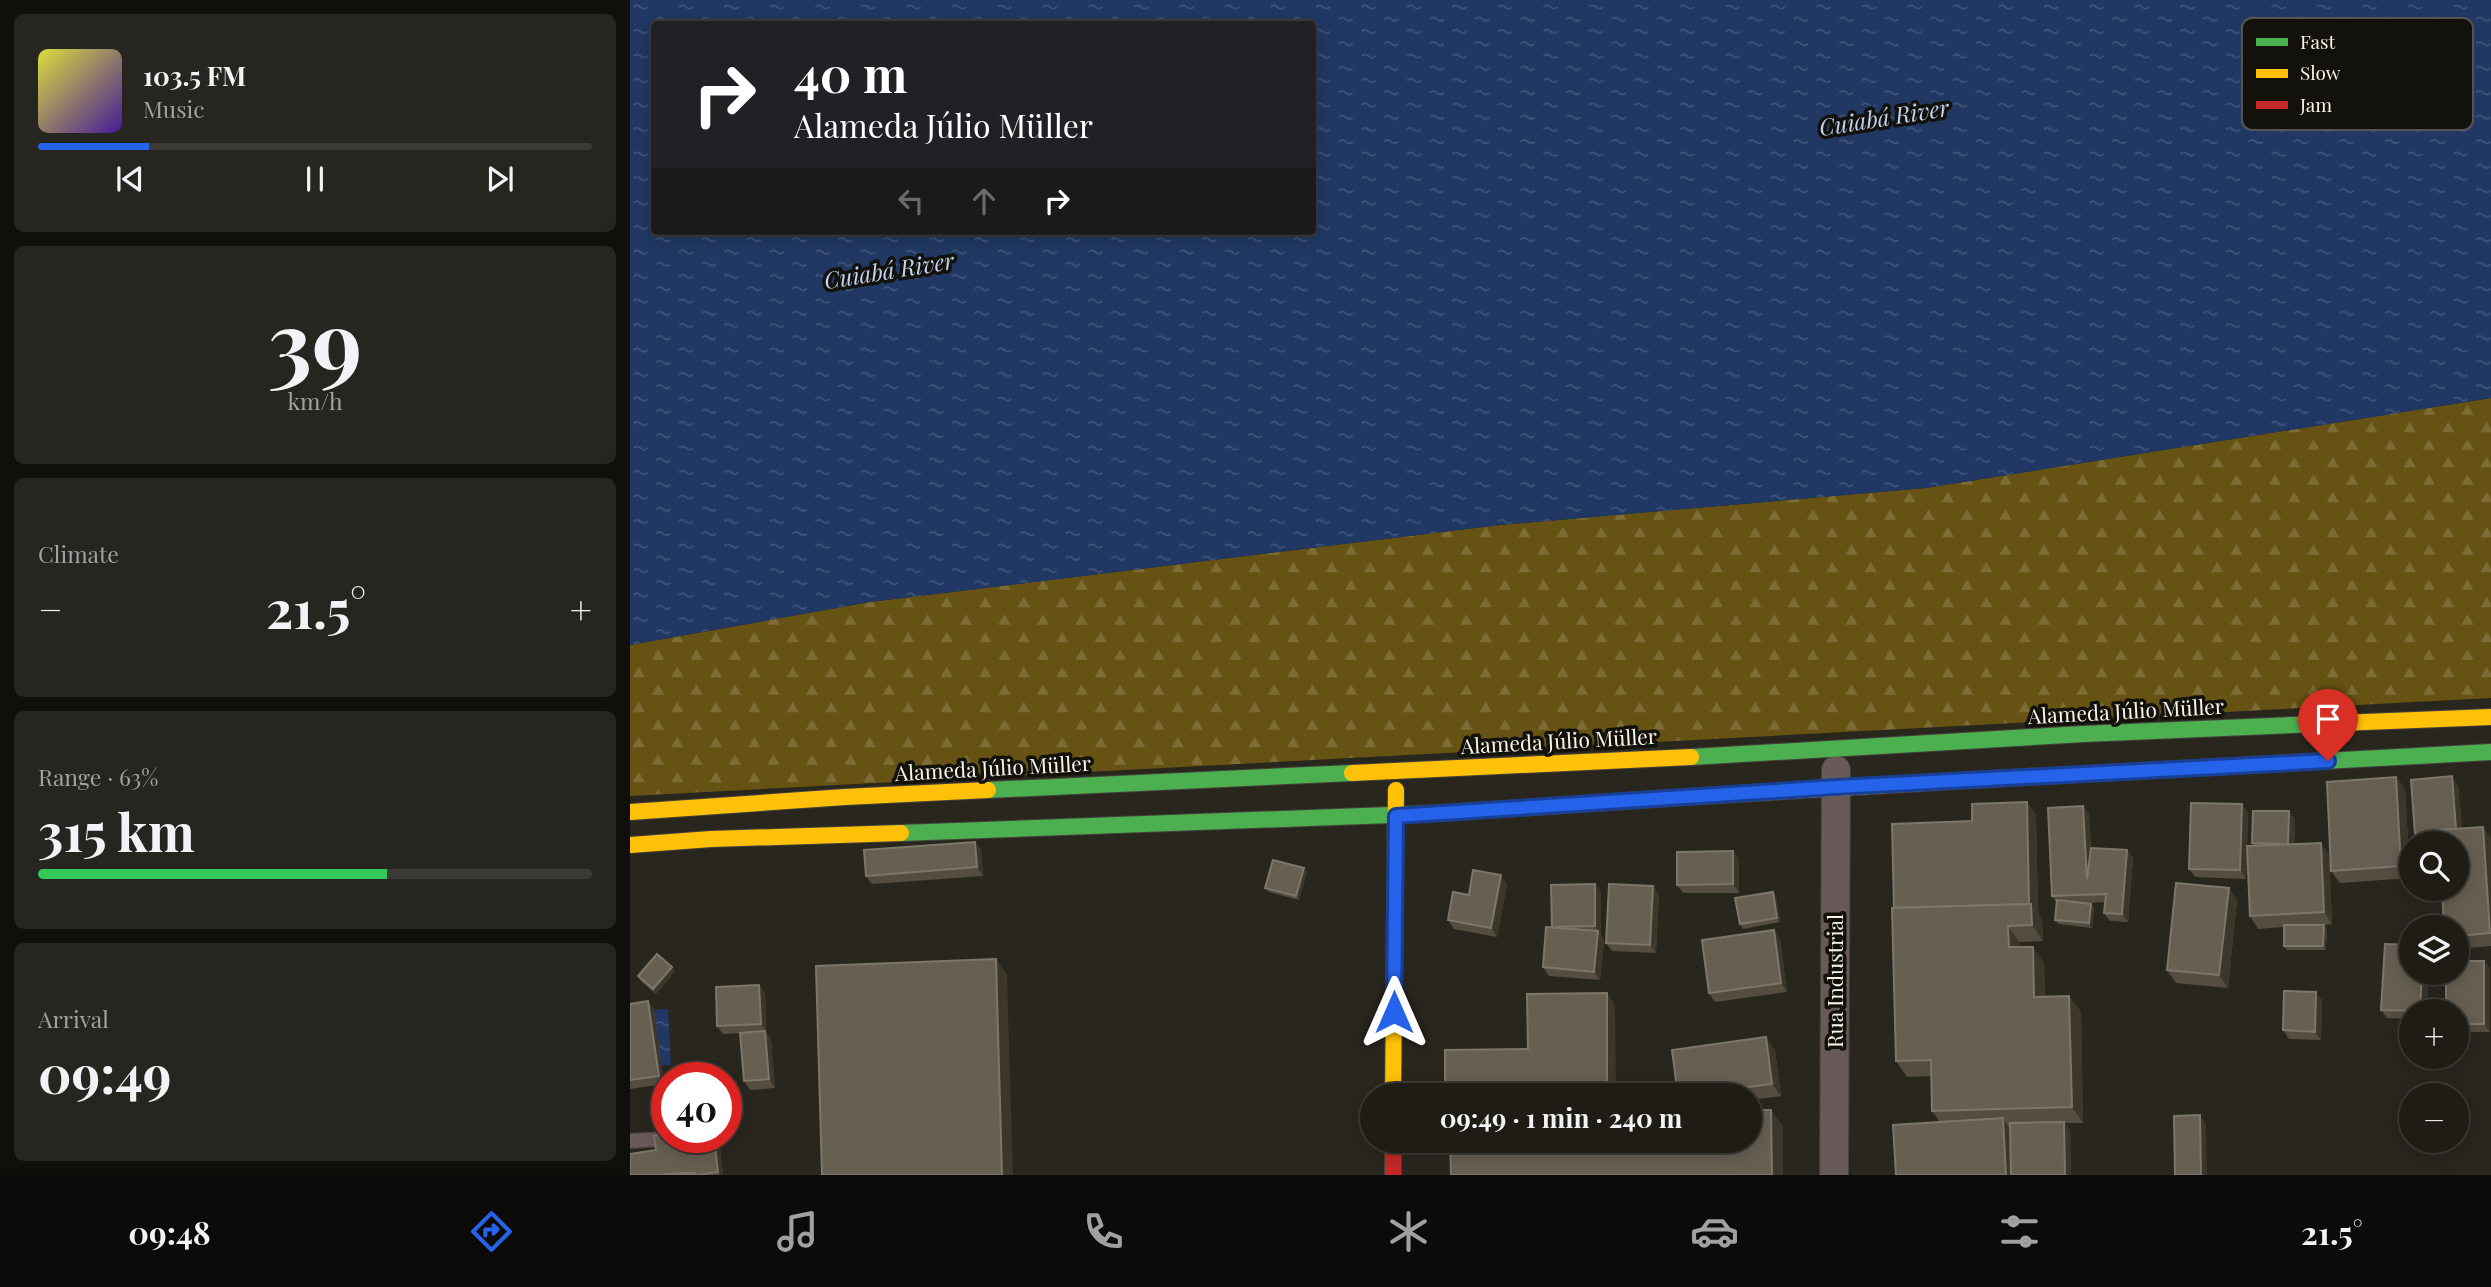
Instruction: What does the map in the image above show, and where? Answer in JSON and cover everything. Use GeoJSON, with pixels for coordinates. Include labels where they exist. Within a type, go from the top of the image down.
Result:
{"type":"FeatureCollection","features":[{"type":"Feature","properties":{"kind":"main road","name":"Alameda Júlio Müller"},"geometry":{"type":"LineString","coordinates":[[630,812],[845,797],[1836,750],[2083,734],[2491,717]]}},
{"type":"Feature","properties":{"kind":"main road"},"geometry":{"type":"LineString","coordinates":[[630,845],[711,839],[1396,816],[1837,787],[2491,752]]}},
{"type":"Feature","properties":{"kind":"main road"},"geometry":{"type":"LineString","coordinates":[[1393,1083],[1396,771]]}},
{"type":"Feature","properties":{"kind":"main road"},"geometry":{"type":"LineString","coordinates":[[1393,1153],[1393,1175]]}},
{"type":"Feature","properties":{"kind":"street","name":"Rua Industrial"},"geometry":{"type":"LineString","coordinates":[[1834,1175],[1836,750]]}},
{"type":"Feature","properties":{"kind":"lane"},"geometry":{"type":"LineString","coordinates":[[630,1141],[651,1140]]}},
{"type":"Feature","properties":{"kind":"green space"},"geometry":{"type":"Polygon","coordinates":[[[2491,398],[2491,698],[630,796],[630,645],[870,602],[1500,525],[1926,488],[2491,398]]]}},
{"type":"Feature","properties":{"kind":"water","name":"Cuiabá River"},"geometry":{"type":"Polygon","coordinates":[[[630,0],[2491,0],[2491,398],[1926,488],[1500,525],[870,602],[630,645],[630,0]]]}},
{"type":"Feature","properties":{"kind":"water"},"geometry":{"type":"Polygon","coordinates":[[[668,1009],[671,1062],[651,1062],[651,1066],[646,1066],[643,1010],[668,1009]]]}},
{"type":"Feature","properties":{"kind":"building"},"geometry":{"type":"Polygon","coordinates":[[[2452,776],[2456,829],[2415,831],[2411,780],[2452,776]]]}},
{"type":"Feature","properties":{"kind":"building"},"geometry":{"type":"Polygon","coordinates":[[[2396,777],[2399,866],[2331,871],[2327,782],[2396,777]]]}},
{"type":"Feature","properties":{"kind":"building"},"geometry":{"type":"Polygon","coordinates":[[[2027,802],[2029,904],[1894,908],[1892,824],[1972,821],[1972,804],[2027,802]]]}},
{"type":"Feature","properties":{"kind":"building"},"geometry":{"type":"Polygon","coordinates":[[[2191,803],[2242,804],[2240,870],[2189,869],[2191,803]]]}},
{"type":"Feature","properties":{"kind":"building"},"geometry":{"type":"Polygon","coordinates":[[[2083,806],[2087,879],[2091,848],[2127,850],[2122,914],[2104,913],[2106,894],[2052,896],[2048,808],[2083,806]]]}},
{"type":"Feature","properties":{"kind":"building"},"geometry":{"type":"Polygon","coordinates":[[[2253,811],[2289,811],[2288,844],[2252,843],[2253,811]]]}},
{"type":"Feature","properties":{"kind":"building"},"geometry":{"type":"Polygon","coordinates":[[[2483,827],[2490,933],[2469,935],[2469,915],[2443,915],[2443,901],[2469,901],[2469,831],[2438,830],[2483,827]]]}},
{"type":"Feature","properties":{"kind":"building"},"geometry":{"type":"Polygon","coordinates":[[[975,842],[977,867],[866,876],[864,850],[975,842]]]}},
{"type":"Feature","properties":{"kind":"building"},"geometry":{"type":"Polygon","coordinates":[[[2321,843],[2324,912],[2250,916],[2247,846],[2321,843]]]}},
{"type":"Feature","properties":{"kind":"building"},"geometry":{"type":"Polygon","coordinates":[[[1733,851],[1733,884],[1677,885],[1677,852],[1733,851]]]}},
{"type":"Feature","properties":{"kind":"building"},"geometry":{"type":"Polygon","coordinates":[[[1273,860],[1304,868],[1296,896],[1265,888],[1273,860]]]}},
{"type":"Feature","properties":{"kind":"building"},"geometry":{"type":"Polygon","coordinates":[[[1473,870],[1501,875],[1491,928],[1448,920],[1453,892],[1469,895],[1473,870]]]}},
{"type":"Feature","properties":{"kind":"building"},"geometry":{"type":"Polygon","coordinates":[[[2176,883],[2229,888],[2219,975],[2167,970],[2176,883]]]}},
{"type":"Feature","properties":{"kind":"building"},"geometry":{"type":"Polygon","coordinates":[[[1595,884],[1595,926],[1552,927],[1551,885],[1595,884]]]}},
{"type":"Feature","properties":{"kind":"building"},"geometry":{"type":"Polygon","coordinates":[[[1609,884],[1653,886],[1650,945],[1606,943],[1609,884]]]}},
{"type":"Feature","properties":{"kind":"building"},"geometry":{"type":"Polygon","coordinates":[[[1773,892],[1777,918],[1740,924],[1735,898],[1773,892]]]}},
{"type":"Feature","properties":{"kind":"building"},"geometry":{"type":"Polygon","coordinates":[[[2057,900],[2091,904],[2089,923],[2055,920],[2057,900]]]}},
{"type":"Feature","properties":{"kind":"building"},"geometry":{"type":"Polygon","coordinates":[[[2031,904],[2032,925],[2008,926],[2009,947],[2033,947],[2034,997],[2069,996],[2072,1107],[1932,1111],[1931,1060],[1896,1061],[1892,908],[2031,904]]]}},
{"type":"Feature","properties":{"kind":"building"},"geometry":{"type":"Polygon","coordinates":[[[2284,925],[2324,925],[2323,946],[2284,946],[2284,925]]]}},
{"type":"Feature","properties":{"kind":"building"},"geometry":{"type":"Polygon","coordinates":[[[1546,927],[1598,931],[1594,972],[1543,967],[1546,927]]]}},
{"type":"Feature","properties":{"kind":"building"},"geometry":{"type":"Polygon","coordinates":[[[1774,930],[1781,983],[1709,993],[1702,940],[1774,930]]]}},
{"type":"Feature","properties":{"kind":"building"},"geometry":{"type":"Polygon","coordinates":[[[2385,944],[2399,945],[2399,985],[2421,985],[2421,999],[2399,999],[2399,1010],[2381,1010],[2385,944]]]}},
{"type":"Feature","properties":{"kind":"building"},"geometry":{"type":"Polygon","coordinates":[[[657,954],[672,967],[653,989],[638,976],[657,954]]]}},
{"type":"Feature","properties":{"kind":"building"},"geometry":{"type":"Polygon","coordinates":[[[996,959],[1002,1175],[822,1175],[816,966],[996,959]]]}},
{"type":"Feature","properties":{"kind":"building"},"geometry":{"type":"Polygon","coordinates":[[[2469,961],[2484,961],[2484,1024],[2469,1024],[2469,999],[2446,999],[2446,985],[2469,985],[2469,961]]]}},
{"type":"Feature","properties":{"kind":"building"},"geometry":{"type":"Polygon","coordinates":[[[759,985],[761,1024],[717,1026],[716,987],[759,985]]]}},
{"type":"Feature","properties":{"kind":"building"},"geometry":{"type":"Polygon","coordinates":[[[2284,991],[2316,992],[2315,1032],[2283,1030],[2284,991]]]}},
{"type":"Feature","properties":{"kind":"building"},"geometry":{"type":"Polygon","coordinates":[[[1607,993],[1607,1083],[1445,1083],[1445,1050],[1528,1049],[1527,994],[1607,993]]]}},
{"type":"Feature","properties":{"kind":"building"},"geometry":{"type":"Polygon","coordinates":[[[648,1001],[657,1062],[651,1062],[651,1077],[630,1080],[630,1004],[648,1001]]]}},
{"type":"Feature","properties":{"kind":"building"},"geometry":{"type":"Polygon","coordinates":[[[765,1031],[769,1079],[744,1081],[740,1033],[765,1031]]]}},
{"type":"Feature","properties":{"kind":"building"},"geometry":{"type":"Polygon","coordinates":[[[1766,1037],[1772,1084],[1676,1083],[1672,1050],[1766,1037]]]}},
{"type":"Feature","properties":{"kind":"building"},"geometry":{"type":"Polygon","coordinates":[[[1762,1110],[1771,1110],[1772,1175],[1451,1175],[1450,1153],[1762,1153],[1762,1110]]]}},
{"type":"Feature","properties":{"kind":"building"},"geometry":{"type":"Polygon","coordinates":[[[2200,1115],[2201,1175],[2175,1175],[2174,1116],[2200,1115]]]}},
{"type":"Feature","properties":{"kind":"building"},"geometry":{"type":"Polygon","coordinates":[[[2003,1118],[2006,1175],[1896,1175],[1893,1125],[2003,1118]]]}},
{"type":"Feature","properties":{"kind":"building"},"geometry":{"type":"Polygon","coordinates":[[[2064,1122],[2065,1175],[2011,1175],[2010,1123],[2064,1122]]]}},
{"type":"Feature","properties":{"kind":"building"},"geometry":{"type":"Polygon","coordinates":[[[651,1151],[651,1153],[716,1153],[718,1172],[699,1175],[630,1175],[630,1154],[651,1151]]]}},
{"type":"Feature","properties":{"kind":"building"},"geometry":{"type":"Polygon","coordinates":[[[665,1174],[694,1175],[665,1175],[665,1174]]]}},
{"type":"Feature","properties":{"kind":"traffic: fast"},"geometry":{"type":"LineString","coordinates":[[1691,757],[2083,734],[2340,723]]}},
{"type":"Feature","properties":{"kind":"traffic: fast"},"geometry":{"type":"LineString","coordinates":[[2008,778],[2491,752]]}},
{"type":"Feature","properties":{"kind":"traffic: fast"},"geometry":{"type":"LineString","coordinates":[[988,790],[1352,773]]}},
{"type":"Feature","properties":{"kind":"traffic: fast"},"geometry":{"type":"LineString","coordinates":[[901,833],[1443,813]]}},
{"type":"Feature","properties":{"kind":"traffic: slow"},"geometry":{"type":"LineString","coordinates":[[2340,723],[2491,717]]}},
{"type":"Feature","properties":{"kind":"traffic: slow"},"geometry":{"type":"LineString","coordinates":[[1352,773],[1691,757]]}},
{"type":"Feature","properties":{"kind":"traffic: slow"},"geometry":{"type":"LineString","coordinates":[[1686,797],[2008,778]]}},
{"type":"Feature","properties":{"kind":"traffic: slow"},"geometry":{"type":"LineString","coordinates":[[630,812],[988,790]]}},
{"type":"Feature","properties":{"kind":"traffic: slow"},"geometry":{"type":"LineString","coordinates":[[1393,1083],[1396,790]]}},
{"type":"Feature","properties":{"kind":"traffic: slow"},"geometry":{"type":"LineString","coordinates":[[630,845],[711,839],[901,833]]}},
{"type":"Feature","properties":{"kind":"traffic: jam"},"geometry":{"type":"LineString","coordinates":[[1443,813],[1686,797]]}},
{"type":"Feature","properties":{"kind":"traffic: jam"},"geometry":{"type":"LineString","coordinates":[[1393,1153],[1393,1175]]}},
{"type":"Feature","properties":{"kind":"route"},"geometry":{"type":"LineString","coordinates":[[1394,1012],[1396,816],[1837,787],[2328,761]]}}]}
